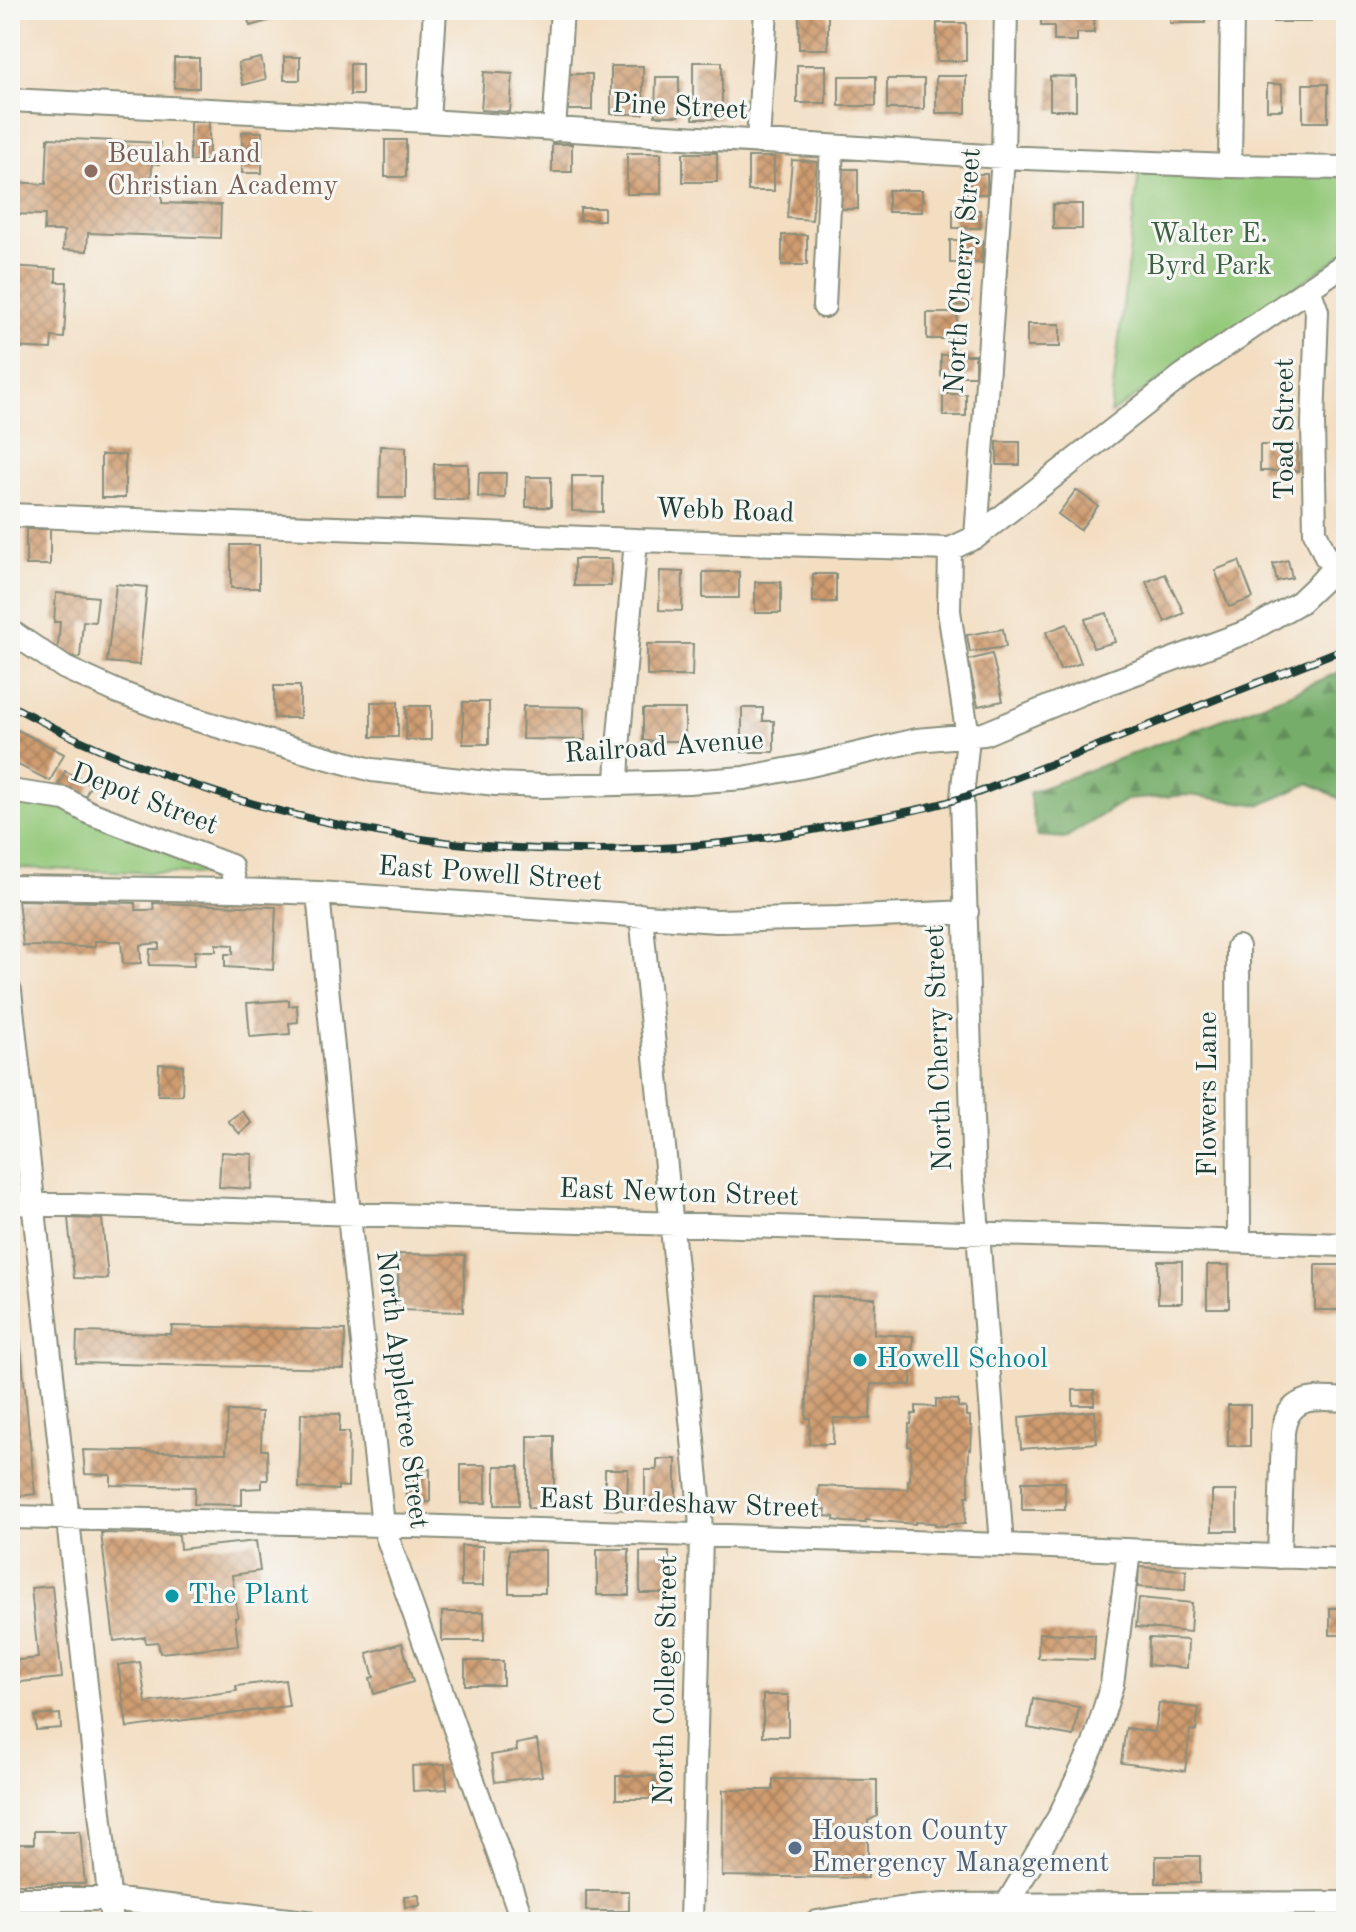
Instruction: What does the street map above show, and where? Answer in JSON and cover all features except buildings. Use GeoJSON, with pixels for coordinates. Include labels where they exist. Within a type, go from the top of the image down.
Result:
{"type":"FeatureCollection","features":[{"type":"Feature","properties":{"kind":"street"},"geometry":{"type":"LineString","coordinates":[[428,121],[435,10]]}},
{"type":"Feature","properties":{"kind":"street"},"geometry":{"type":"LineString","coordinates":[[554,130],[562,10]]}},
{"type":"Feature","properties":{"kind":"street"},"geometry":{"type":"LineString","coordinates":[[758,142],[766,10]]}},
{"type":"Feature","properties":{"kind":"street","name":"North Cherry Street"},"geometry":{"type":"LineString","coordinates":[[976,537],[1003,157],[1006,10]]}},
{"type":"Feature","properties":{"kind":"street"},"geometry":{"type":"LineString","coordinates":[[1230,166],[1232,10]]}},
{"type":"Feature","properties":{"kind":"street","name":"Pine Street"},"geometry":{"type":"LineString","coordinates":[[10,100],[428,121],[1003,157],[1346,168]]}},
{"type":"Feature","properties":{"kind":"street"},"geometry":{"type":"LineString","coordinates":[[824,306],[832,147]]}},
{"type":"Feature","properties":{"kind":"street","name":"Webb Road"},"geometry":{"type":"LineString","coordinates":[[10,515],[950,549],[976,537],[1183,375],[1346,263]]}},
{"type":"Feature","properties":{"kind":"street","name":"Toad Street"},"geometry":{"type":"LineString","coordinates":[[1309,289],[1317,311],[1313,423],[1315,532],[1326,557],[1341,558]]}},
{"type":"Feature","properties":{"kind":"street"},"geometry":{"type":"LineString","coordinates":[[617,784],[636,540]]}},
{"type":"Feature","properties":{"kind":"street","name":"North Cherry Street"},"geometry":{"type":"LineString","coordinates":[[950,549],[949,611],[968,737],[962,798],[977,1232],[1002,1545]]}},
{"type":"Feature","properties":{"kind":"street","name":"Railroad Avenue"},"geometry":{"type":"LineString","coordinates":[[10,631],[65,668],[118,692],[178,714],[372,770],[543,786],[688,782],[744,778],[917,740],[984,734],[1082,693],[1249,631],[1300,602],[1341,558]]}},
{"type":"Feature","properties":{"kind":"street","name":"Depot Street"},"geometry":{"type":"LineString","coordinates":[[10,791],[65,799],[90,813],[231,866],[236,890]]}},
{"type":"Feature","properties":{"kind":"street","name":"East Powell Street"},"geometry":{"type":"LineString","coordinates":[[10,887],[318,893],[717,921],[967,912]]}},
{"type":"Feature","properties":{"kind":"street","name":"North Appletree Street"},"geometry":{"type":"LineString","coordinates":[[318,893],[383,1525],[523,1922]]}},
{"type":"Feature","properties":{"kind":"street","name":"North College Street"},"geometry":{"type":"LineString","coordinates":[[641,915],[701,1536],[691,1922]]}},
{"type":"Feature","properties":{"kind":"street","name":"Flowers Lane"},"geometry":{"type":"LineString","coordinates":[[1238,947],[1239,1241]]}},
{"type":"Feature","properties":{"kind":"street"},"geometry":{"type":"LineString","coordinates":[[10,991],[21,1203],[68,1518],[112,1922]]}},
{"type":"Feature","properties":{"kind":"street","name":"East Newton Street"},"geometry":{"type":"LineString","coordinates":[[21,1203],[1346,1245]]}},
{"type":"Feature","properties":{"kind":"street"},"geometry":{"type":"LineString","coordinates":[[1279,1557],[1283,1433],[1287,1416],[1291,1409],[1305,1400],[1346,1400]]}},
{"type":"Feature","properties":{"kind":"street","name":"East Burdeshaw Street"},"geometry":{"type":"LineString","coordinates":[[10,1517],[383,1525],[1346,1559]]}},
{"type":"Feature","properties":{"kind":"street"},"geometry":{"type":"LineString","coordinates":[[1002,1914],[1059,1817],[1099,1730],[1112,1684],[1129,1551]]}},
{"type":"Feature","properties":{"kind":"street"},"geometry":{"type":"LineString","coordinates":[[10,1899],[110,1899],[306,1922]]}},
{"type":"Feature","properties":{"kind":"street"},"geometry":{"type":"LineString","coordinates":[[817,1922],[944,1905],[1002,1914],[1346,1903]]}},
{"type":"Feature","properties":{"kind":"green space","name":"Walter E. Byrd Park"},"geometry":{"type":"Polygon","coordinates":[[[1139,171],[1346,176],[1346,252],[1110,414],[1139,171]]]}},
{"type":"Feature","properties":{"kind":"green space"},"geometry":{"type":"Polygon","coordinates":[[[1346,669],[1346,802],[1310,783],[1261,805],[1188,795],[1126,800],[1065,838],[1037,836],[1029,793],[1346,669]]]}},
{"type":"Feature","properties":{"kind":"green space"},"geometry":{"type":"Polygon","coordinates":[[[16,799],[65,807],[221,872],[218,875],[17,868],[13,858],[16,799]]]}},
{"type":"Feature","properties":{"kind":"railway"},"geometry":{"type":"LineString","coordinates":[[10,705],[79,740],[171,777],[265,807],[360,829],[455,843],[552,850],[649,849],[747,840],[845,824],[947,802],[1346,648]]}},
{"type":"Feature","properties":{"kind":"place","name":"Beulah Land Christian Academy"},"geometry":{"type":"Point","coordinates":[91,171]}},
{"type":"Feature","properties":{"kind":"place","name":"Howell School"},"geometry":{"type":"Point","coordinates":[860,1360]}},
{"type":"Feature","properties":{"kind":"place","name":"The Plant"},"geometry":{"type":"Point","coordinates":[172,1596]}},
{"type":"Feature","properties":{"kind":"place","name":"Houston County Emergency Management"},"geometry":{"type":"Point","coordinates":[795,1848]}}]}
